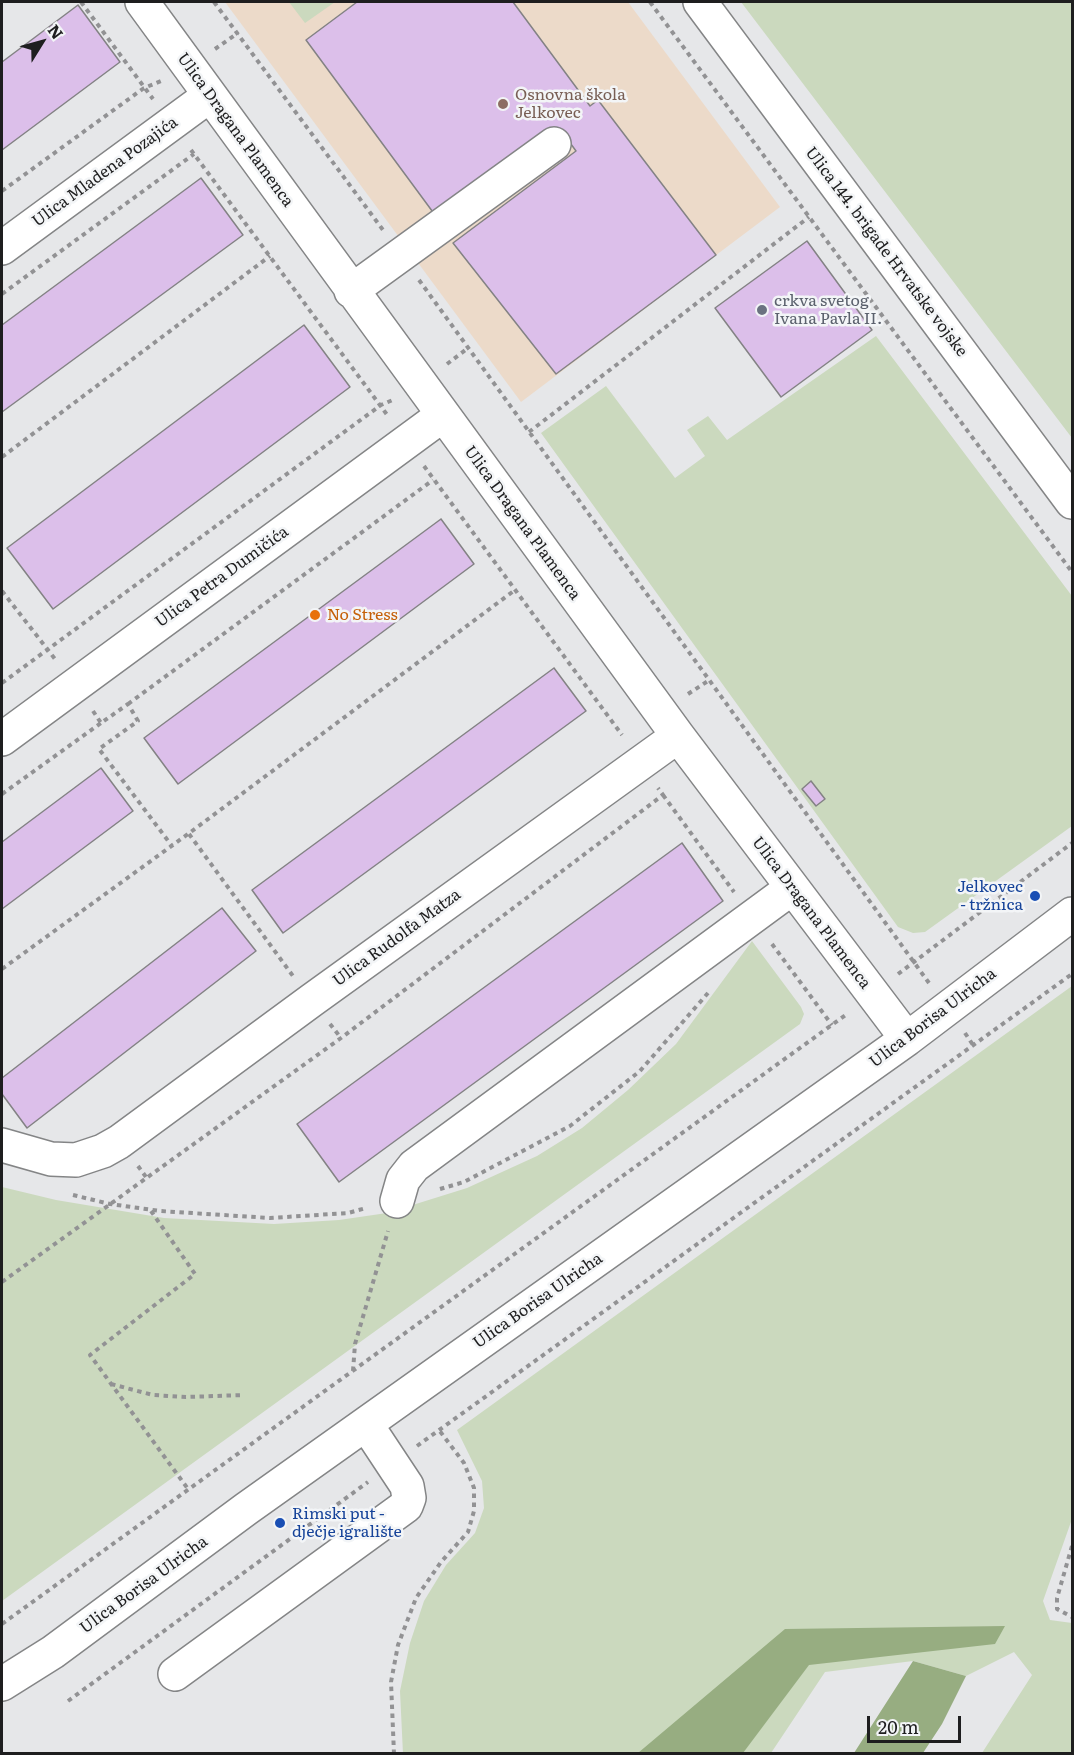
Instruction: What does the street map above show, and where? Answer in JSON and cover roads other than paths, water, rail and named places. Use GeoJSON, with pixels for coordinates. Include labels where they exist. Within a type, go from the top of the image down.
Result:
{"type":"FeatureCollection","features":[{"type":"Feature","properties":{"kind":"street","name":"Ulica Dragana Plamenca"},"geometry":{"type":"LineString","coordinates":[[142,2],[678,736],[907,1040]]}},
{"type":"Feature","properties":{"kind":"street","name":"Ulica 144. brigade Hrvatske vojske"},"geometry":{"type":"LineString","coordinates":[[699,2],[1072,502]]}},
{"type":"Feature","properties":{"kind":"street","name":"Ulica Mladena Pozajića"},"geometry":{"type":"LineString","coordinates":[[2,248],[209,96]]}},
{"type":"Feature","properties":{"kind":"street"},"geometry":{"type":"LineString","coordinates":[[351,291],[554,144]]}},
{"type":"Feature","properties":{"kind":"street","name":"Ulica Petra Dumičića"},"geometry":{"type":"LineString","coordinates":[[2,739],[444,415]]}},
{"type":"Feature","properties":{"kind":"street","name":"Ulica Rudolfa Matza"},"geometry":{"type":"LineString","coordinates":[[2,1146],[51,1159],[75,1160],[103,1151],[119,1142],[312,999],[678,736]]}},
{"type":"Feature","properties":{"kind":"street"},"geometry":{"type":"LineString","coordinates":[[397,1201],[403,1180],[414,1166],[792,888]]}},
{"type":"Feature","properties":{"kind":"street","name":"Ulica Borisa Ulricha"},"geometry":{"type":"LineString","coordinates":[[2,1684],[53,1652],[366,1424],[907,1040],[1072,914]]}},
{"type":"Feature","properties":{"kind":"street"},"geometry":{"type":"LineString","coordinates":[[175,1674],[406,1506],[409,1498],[407,1486],[366,1424]]}},
{"type":"Feature","properties":{"kind":"street"},"geometry":{"type":"LineString","coordinates":[[2,1704],[2,1710]]}},
{"type":"Feature","properties":{"kind":"place","name":"Osnovna škola Jelkovec"},"geometry":{"type":"Point","coordinates":[503,104]}},
{"type":"Feature","properties":{"kind":"place","name":"crkva svetog Ivana Pavla II."},"geometry":{"type":"Point","coordinates":[762,310]}},
{"type":"Feature","properties":{"kind":"place","name":"No Stress"},"geometry":{"type":"Point","coordinates":[315,615]}},
{"type":"Feature","properties":{"kind":"place","name":"Jelkovec - tržnica"},"geometry":{"type":"Point","coordinates":[1035,896]}},
{"type":"Feature","properties":{"kind":"place","name":"Rimski put - dječje igralište"},"geometry":{"type":"Point","coordinates":[280,1523]}}]}
